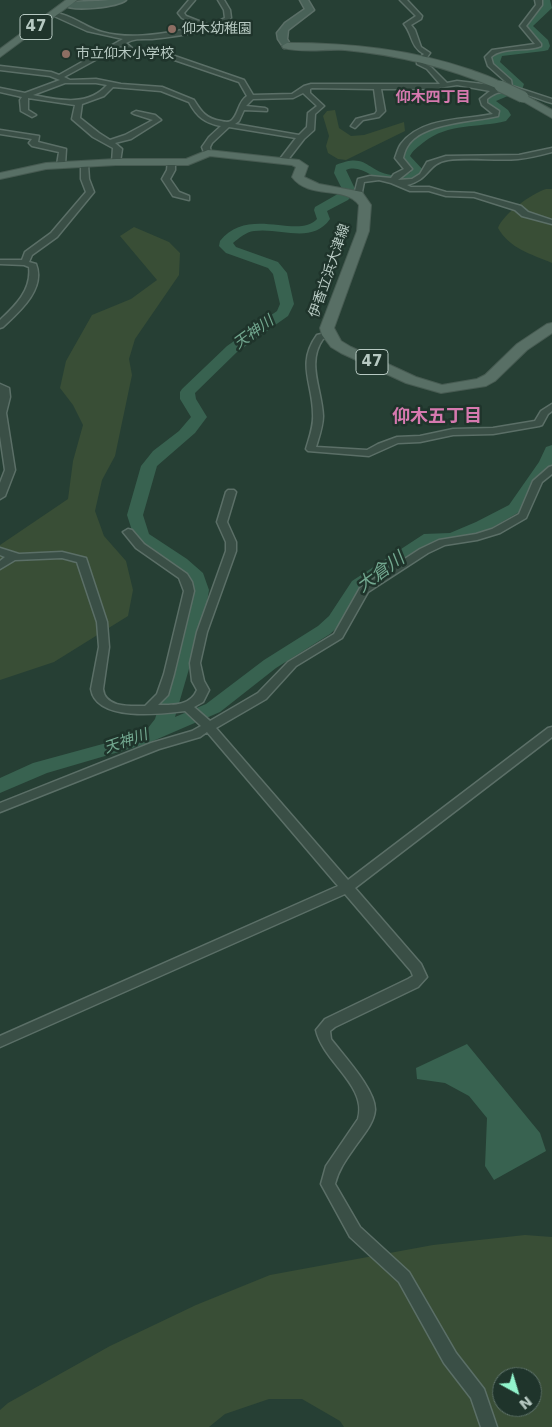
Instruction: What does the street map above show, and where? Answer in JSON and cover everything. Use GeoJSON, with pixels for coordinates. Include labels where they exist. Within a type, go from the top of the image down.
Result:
{"type":"FeatureCollection","features":[{"type":"Feature","properties":{"kind":"main road","name":"47"},"geometry":{"type":"LineString","coordinates":[[0,54],[70,2]]}},
{"type":"Feature","properties":{"kind":"main road"},"geometry":{"type":"LineString","coordinates":[[286,46],[351,48],[423,58],[473,74],[511,90],[551,113]]}},
{"type":"Feature","properties":{"kind":"main road"},"geometry":{"type":"LineString","coordinates":[[0,176],[46,166],[116,162],[192,162],[208,153],[284,159],[300,165],[298,178],[305,184],[356,194]]}},
{"type":"Feature","properties":{"kind":"main road","name":"伊香立浜大津線"},"geometry":{"type":"LineString","coordinates":[[356,194],[365,205],[363,231],[327,328],[329,335],[336,344],[411,380],[441,389],[480,383],[490,378],[522,347],[552,327]]}},
{"type":"Feature","properties":{"kind":"street"},"geometry":{"type":"LineString","coordinates":[[70,2],[97,5],[122,0]]}},
{"type":"Feature","properties":{"kind":"street"},"geometry":{"type":"LineString","coordinates":[[192,0],[180,13],[184,17],[206,27]]}},
{"type":"Feature","properties":{"kind":"street"},"geometry":{"type":"LineString","coordinates":[[54,14],[88,30],[129,38],[161,36],[219,24],[228,18],[227,10],[221,0]]}},
{"type":"Feature","properties":{"kind":"street"},"geometry":{"type":"LineString","coordinates":[[286,46],[281,37],[282,30],[287,24],[306,15],[310,10],[304,0]]}},
{"type":"Feature","properties":{"kind":"street"},"geometry":{"type":"LineString","coordinates":[[403,0],[419,16],[419,18],[407,24],[416,40],[418,48],[427,53],[419,61],[420,64],[429,68],[445,85]]}},
{"type":"Feature","properties":{"kind":"street"},"geometry":{"type":"LineString","coordinates":[[511,90],[510,81],[490,65],[488,57],[494,51],[539,45],[523,26],[539,5],[540,2],[538,0]]}},
{"type":"Feature","properties":{"kind":"street"},"geometry":{"type":"LineString","coordinates":[[32,115],[25,111],[23,100],[26,95],[62,79],[129,38]]}},
{"type":"Feature","properties":{"kind":"street"},"geometry":{"type":"LineString","coordinates":[[122,42],[131,51],[161,53],[238,79],[242,81],[251,97]]}},
{"type":"Feature","properties":{"kind":"street"},"geometry":{"type":"LineString","coordinates":[[0,68],[62,79],[162,89],[192,101],[207,120],[301,137]]}},
{"type":"Feature","properties":{"kind":"street"},"geometry":{"type":"LineString","coordinates":[[208,153],[206,147],[208,143],[228,124],[235,121],[245,101],[251,97],[293,96],[306,88],[342,85],[432,87],[457,83],[511,90],[552,101]]}},
{"type":"Feature","properties":{"kind":"street"},"geometry":{"type":"LineString","coordinates":[[0,90],[79,103],[102,95],[111,85]]}},
{"type":"Feature","properties":{"kind":"street"},"geometry":{"type":"LineString","coordinates":[[434,94],[445,88],[445,85]]}},
{"type":"Feature","properties":{"kind":"street"},"geometry":{"type":"LineString","coordinates":[[355,126],[356,122],[361,118],[377,116],[381,111],[377,87]]}},
{"type":"Feature","properties":{"kind":"street"},"geometry":{"type":"LineString","coordinates":[[284,159],[288,151],[311,128],[312,113],[321,106],[307,94],[306,88]]}},
{"type":"Feature","properties":{"kind":"street"},"geometry":{"type":"LineString","coordinates":[[395,179],[408,169],[399,158],[400,153],[423,130],[441,124],[496,115],[497,112],[484,104],[483,99],[489,94],[511,90]]}},
{"type":"Feature","properties":{"kind":"street"},"geometry":{"type":"LineString","coordinates":[[79,103],[76,119],[96,136],[118,149],[116,162]]}},
{"type":"Feature","properties":{"kind":"street"},"geometry":{"type":"LineString","coordinates":[[109,142],[128,137],[157,120],[153,116],[139,113],[148,104]]}},
{"type":"Feature","properties":{"kind":"street"},"geometry":{"type":"LineString","coordinates":[[242,108],[265,110]]}},
{"type":"Feature","properties":{"kind":"street"},"geometry":{"type":"LineString","coordinates":[[0,132],[30,136],[36,138],[33,143],[35,144],[63,150],[61,166]]}},
{"type":"Feature","properties":{"kind":"street"},"geometry":{"type":"LineString","coordinates":[[356,194],[360,181],[363,179],[395,179],[404,182],[420,179],[424,176],[430,164],[446,158],[519,157],[552,150]]}},
{"type":"Feature","properties":{"kind":"street"},"geometry":{"type":"LineString","coordinates":[[171,162],[171,170],[166,178],[176,194],[186,198]]}},
{"type":"Feature","properties":{"kind":"street"},"geometry":{"type":"LineString","coordinates":[[25,263],[28,254],[54,235],[90,192],[85,179],[84,164]]}},
{"type":"Feature","properties":{"kind":"street"},"geometry":{"type":"LineString","coordinates":[[395,179],[410,189],[429,189],[446,194],[474,195],[518,208],[525,214],[552,222]]}},
{"type":"Feature","properties":{"kind":"street"},"geometry":{"type":"LineString","coordinates":[[0,262],[25,263],[33,266],[34,269],[30,289],[25,300],[0,325]]}},
{"type":"Feature","properties":{"kind":"street"},"geometry":{"type":"LineString","coordinates":[[329,335],[320,337],[312,350],[312,383],[318,414],[311,449],[369,454],[381,446],[397,440],[420,439],[453,432],[493,431],[539,423],[544,413],[552,408]]}},
{"type":"Feature","properties":{"kind":"street"},"geometry":{"type":"LineString","coordinates":[[0,386],[5,388],[6,397],[1,413],[10,470],[0,496]]}},
{"type":"Feature","properties":{"kind":"street"},"geometry":{"type":"LineString","coordinates":[[0,808],[155,746],[196,734],[262,696],[292,664],[338,636],[364,590],[430,548],[443,542],[477,538],[496,531],[523,516],[538,482],[552,469]]}},
{"type":"Feature","properties":{"kind":"street"},"geometry":{"type":"LineString","coordinates":[[187,709],[199,699],[203,690],[198,681],[195,663],[202,632],[231,551],[231,542],[222,522],[231,492]]}},
{"type":"Feature","properties":{"kind":"street"},"geometry":{"type":"LineString","coordinates":[[128,532],[140,546],[166,563],[188,582],[184,615],[179,626],[165,688],[153,708]]}},
{"type":"Feature","properties":{"kind":"street"},"geometry":{"type":"LineString","coordinates":[[0,551],[12,557],[69,555],[82,560],[102,622],[104,647],[97,689],[98,696],[104,703],[125,710],[153,708],[187,709],[209,726],[416,968],[420,977],[413,983],[330,1023],[323,1030],[325,1040],[363,1092],[368,1110],[364,1121],[331,1170],[328,1184],[355,1232],[404,1277],[450,1358],[478,1394],[489,1427]]}},
{"type":"Feature","properties":{"kind":"street"},"geometry":{"type":"LineString","coordinates":[[0,566],[12,557]]}},
{"type":"Feature","properties":{"kind":"street"},"geometry":{"type":"LineString","coordinates":[[0,1042],[348,887],[552,731]]}},
{"type":"Feature","properties":{"kind":"shaded area"},"geometry":{"type":"Polygon","coordinates":[[[335,110],[339,128],[351,136],[364,135],[404,122],[405,131],[346,160],[338,159],[328,153],[326,146],[329,136],[323,116],[327,111],[335,110]]]}},
{"type":"Feature","properties":{"kind":"shaded area"},"geometry":{"type":"Polygon","coordinates":[[[546,189],[552,189],[552,263],[515,246],[498,228],[518,205],[546,189]]]}},
{"type":"Feature","properties":{"kind":"shaded area"},"geometry":{"type":"Polygon","coordinates":[[[134,227],[169,242],[180,253],[179,275],[135,339],[129,359],[132,375],[115,456],[102,480],[95,511],[104,536],[126,561],[133,590],[128,616],[54,662],[0,680],[0,545],[68,499],[73,461],[83,425],[73,405],[60,388],[66,361],[92,315],[131,299],[157,280],[120,236],[134,227]]]}},
{"type":"Feature","properties":{"kind":"shaded area"},"geometry":{"type":"Polygon","coordinates":[[[467,1044],[540,1133],[546,1151],[494,1180],[485,1166],[487,1118],[469,1096],[445,1083],[417,1079],[416,1068],[467,1044]]]}},
{"type":"Feature","properties":{"kind":"shaded area"},"geometry":{"type":"Polygon","coordinates":[[[525,1235],[552,1237],[552,1427],[344,1427],[340,1421],[302,1399],[269,1399],[225,1414],[209,1427],[0,1427],[0,1410],[8,1403],[110,1346],[196,1305],[270,1275],[433,1245],[525,1235]]]}},
{"type":"Feature","properties":{"kind":"waterway","name":"天神川"},"geometry":{"type":"LineString","coordinates":[[155,732],[164,721],[196,614],[200,590],[197,577],[181,563],[141,536],[135,515],[146,472],[153,460],[190,429],[199,417],[188,399],[187,392],[232,349],[283,313],[287,304],[280,273],[273,265],[231,250],[226,246],[227,241],[241,231],[253,227],[303,230],[319,225],[324,219],[320,210],[344,197],[350,191],[340,173],[340,168],[354,164],[365,167],[387,178],[398,179],[415,176],[418,171],[404,157],[409,148],[423,136],[455,124],[502,118],[505,115],[504,112],[491,104],[489,100],[518,88],[518,84],[494,63],[498,53],[544,48],[544,42],[527,27],[530,21],[548,6],[545,0]]}},
{"type":"Feature","properties":{"kind":"waterway","name":"大倉川"},"geometry":{"type":"LineString","coordinates":[[155,732],[213,708],[270,664],[324,630],[335,620],[358,585],[430,538],[452,538],[482,526],[515,508],[547,462],[552,450]]}},
{"type":"Feature","properties":{"kind":"waterway","name":"天神川"},"geometry":{"type":"LineString","coordinates":[[0,786],[40,768],[139,740],[155,732]]}},
{"type":"Feature","properties":{"kind":"place","name":"仰木幼稚園"},"geometry":{"type":"Point","coordinates":[172,29]}},
{"type":"Feature","properties":{"kind":"place","name":"市立仰木小学校"},"geometry":{"type":"Point","coordinates":[66,54]}},
{"type":"Feature","properties":{"kind":"district","name":"仰木四丁目"},"geometry":{"type":"Point","coordinates":[433,98]}},
{"type":"Feature","properties":{"kind":"district","name":"仰木五丁目"},"geometry":{"type":"Point","coordinates":[437,417]}}]}
